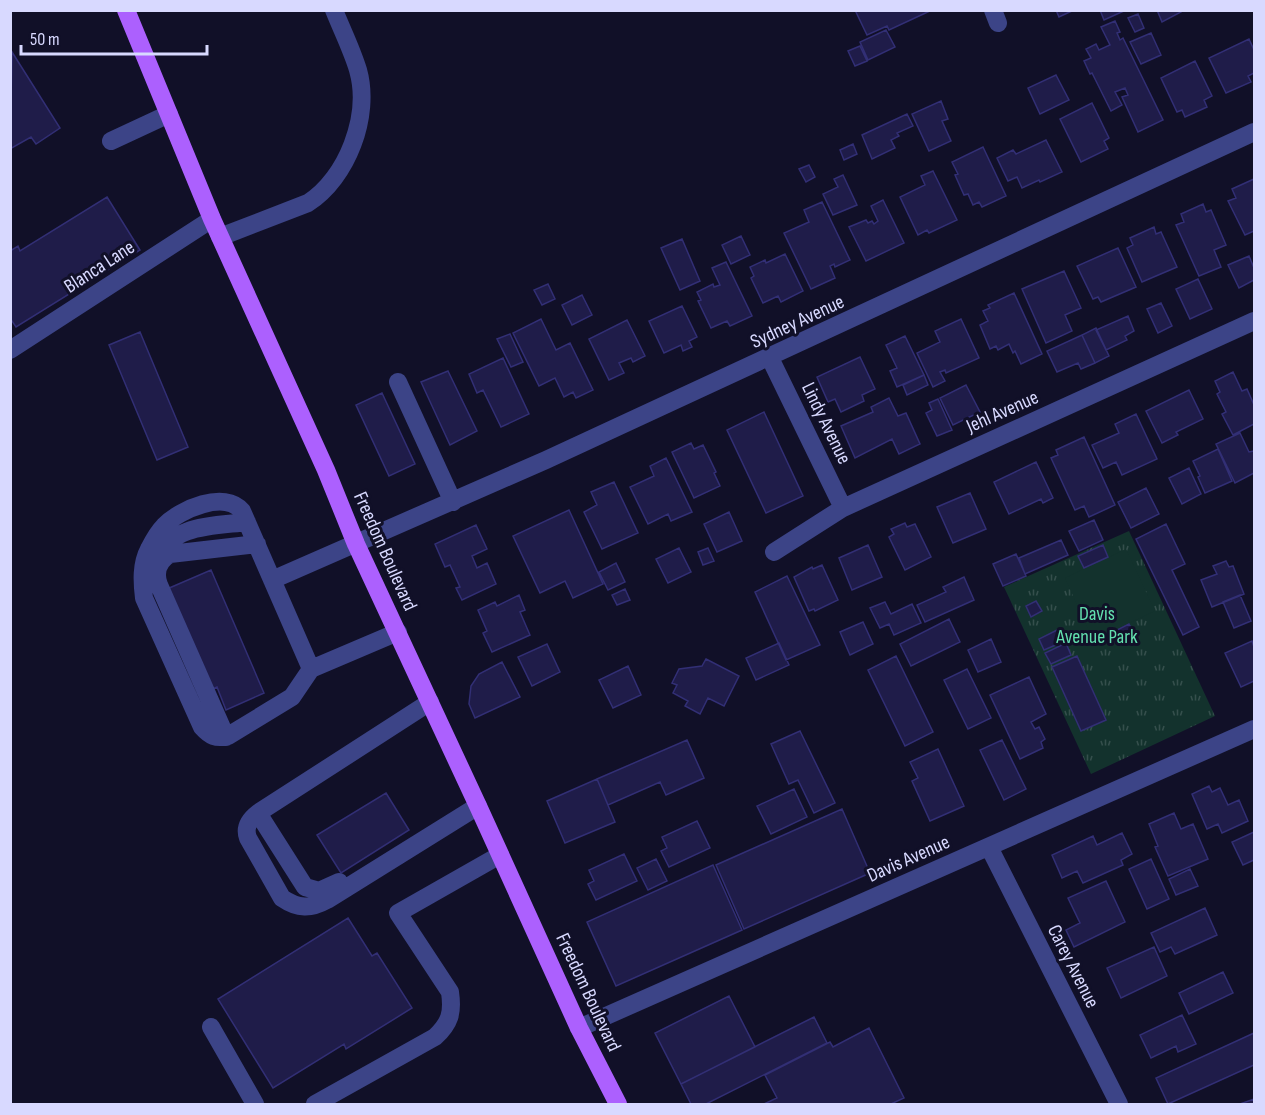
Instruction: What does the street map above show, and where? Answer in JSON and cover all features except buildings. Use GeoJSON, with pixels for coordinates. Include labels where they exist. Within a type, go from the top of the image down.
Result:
{"type":"FeatureCollection","features":[{"type":"Feature","properties":{"kind":"main road","name":"Freedom Boulevard"},"geometry":{"type":"LineString","coordinates":[[126,10],[212,219],[326,470],[356,544],[579,1028],[618,1104]]}},
{"type":"Feature","properties":{"kind":"street"},"geometry":{"type":"LineString","coordinates":[[220,237],[308,203],[321,195],[332,184],[345,160],[360,120],[362,90],[358,70],[334,10]]}},
{"type":"Feature","properties":{"kind":"street"},"geometry":{"type":"LineString","coordinates":[[111,141],[169,114]]}},
{"type":"Feature","properties":{"kind":"street","name":"Sydney Avenue"},"geometry":{"type":"LineString","coordinates":[[272,580],[453,502],[770,358],[1254,132]]}},
{"type":"Feature","properties":{"kind":"street","name":"Blanca Lane"},"geometry":{"type":"LineString","coordinates":[[10,350],[212,219]]}},
{"type":"Feature","properties":{"kind":"street","name":"Jehl Avenue"},"geometry":{"type":"LineString","coordinates":[[774,552],[843,508],[1254,321]]}},
{"type":"Feature","properties":{"kind":"street","name":"Lindy Avenue"},"geometry":{"type":"LineString","coordinates":[[770,358],[843,508]]}},
{"type":"Feature","properties":{"kind":"street"},"geometry":{"type":"LineString","coordinates":[[398,382],[453,502]]}},
{"type":"Feature","properties":{"kind":"street"},"geometry":{"type":"LineString","coordinates":[[311,669],[257,544],[238,506],[224,501],[193,508],[179,514],[164,525],[151,544],[144,564],[142,580],[144,598],[202,727],[213,737],[226,736],[292,697],[311,669],[398,632]]}},
{"type":"Feature","properties":{"kind":"street"},"geometry":{"type":"LineString","coordinates":[[226,736],[159,585],[157,568],[161,553],[176,537],[200,529],[247,522]]}},
{"type":"Feature","properties":{"kind":"street"},"geometry":{"type":"LineString","coordinates":[[157,568],[163,558],[170,554],[257,544]]}},
{"type":"Feature","properties":{"kind":"street"},"geometry":{"type":"LineString","coordinates":[[430,702],[258,813],[248,823],[246,833],[248,838],[282,898],[291,904],[309,908],[327,900],[478,806]]}},
{"type":"Feature","properties":{"kind":"street","name":"Davis Avenue"},"geometry":{"type":"LineString","coordinates":[[579,1028],[1254,729]]}},
{"type":"Feature","properties":{"kind":"street","name":"Carey Avenue"},"geometry":{"type":"LineString","coordinates":[[989,847],[1119,1104]]}},
{"type":"Feature","properties":{"kind":"street"},"geometry":{"type":"LineString","coordinates":[[315,1104],[435,1037],[446,1026],[452,1007],[450,992],[398,913],[500,855]]}},
{"type":"Feature","properties":{"kind":"street"},"geometry":{"type":"LineString","coordinates":[[211,1027],[255,1104]]}},
{"type":"Feature","properties":{"kind":"green space","name":"Davis Avenue Park"},"geometry":{"type":"Polygon","coordinates":[[[1129,531],[1215,716],[1091,774],[1004,587],[1129,531]]]}},
{"type":"Feature","properties":{"kind":"green space"},"geometry":{"type":"Polygon","coordinates":[[[1126,549],[1155,611],[1093,640],[1065,578],[1126,549]]]}}]}
